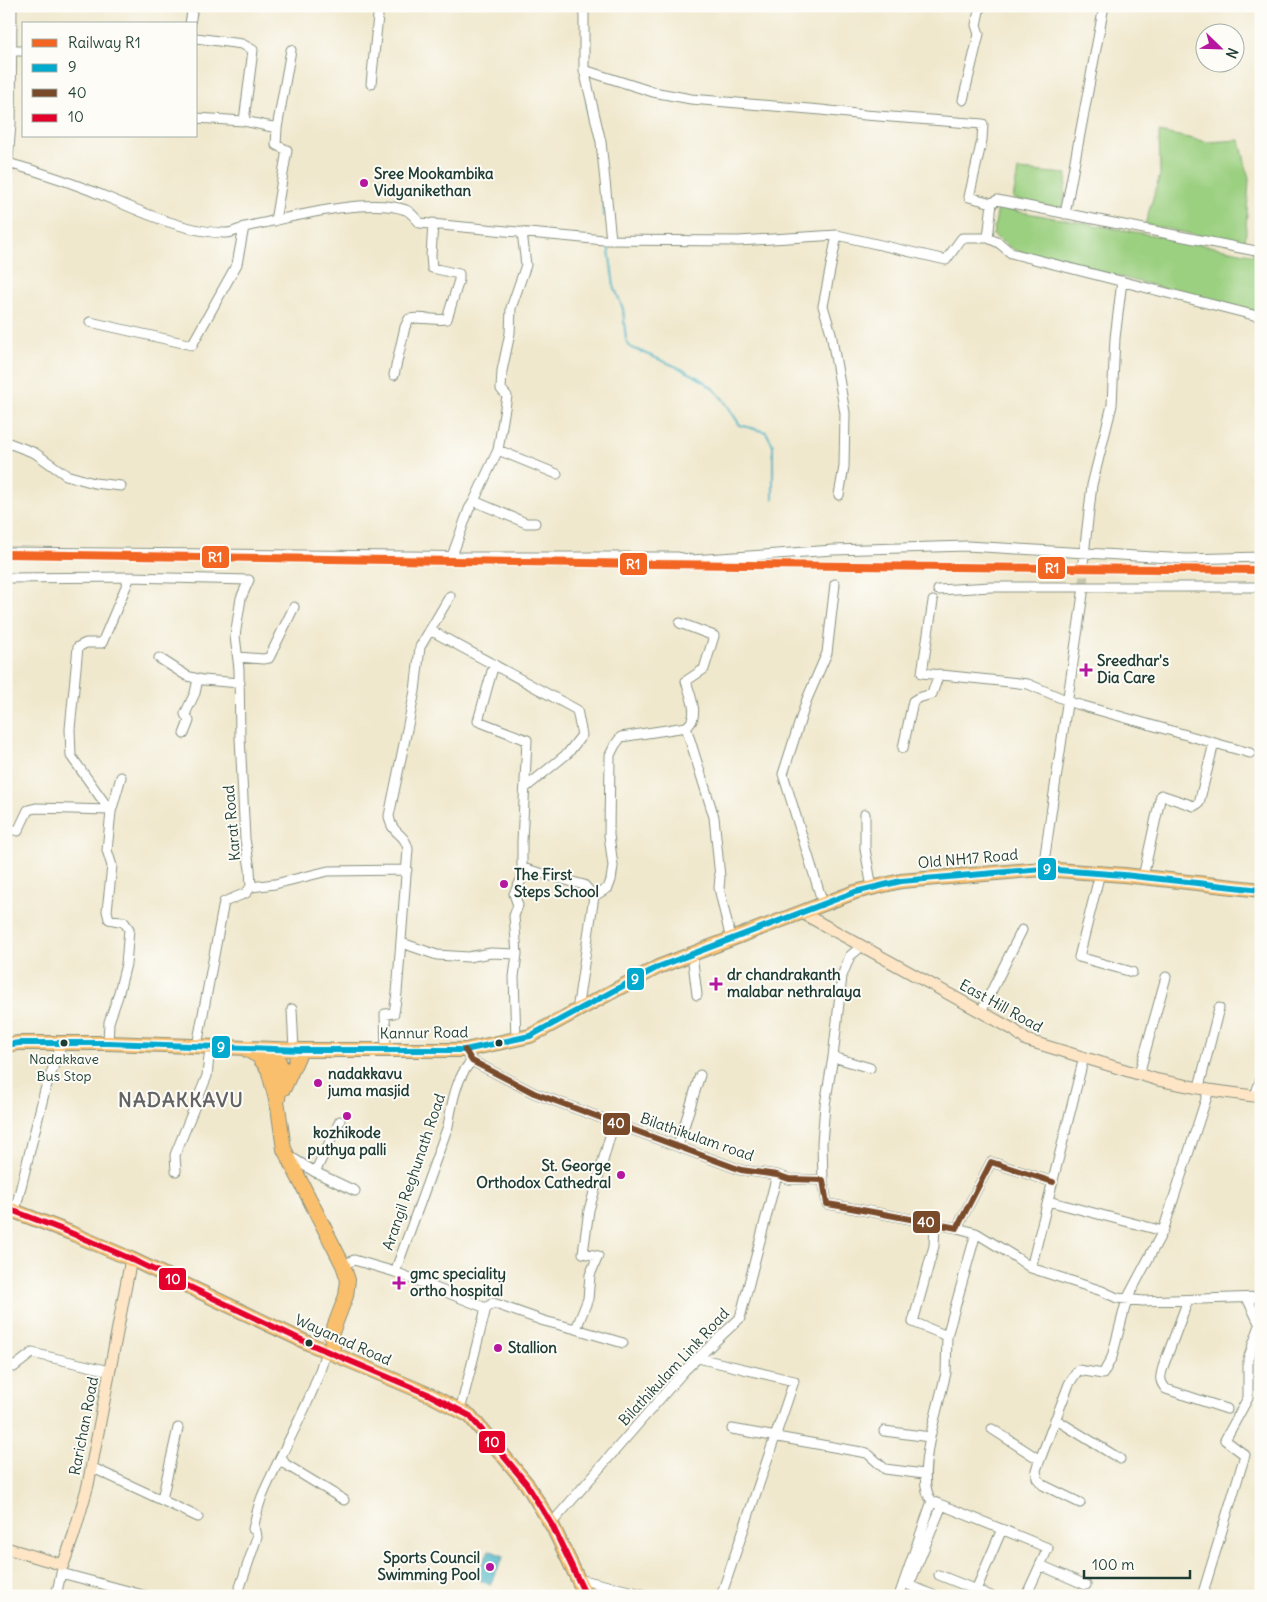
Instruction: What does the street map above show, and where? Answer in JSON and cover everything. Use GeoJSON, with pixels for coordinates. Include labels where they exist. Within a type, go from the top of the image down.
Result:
{"type":"FeatureCollection","features":[{"type":"Feature","properties":{"kind":"main road","name":"Old NH17 Road"},"geometry":{"type":"LineString","coordinates":[[802,913],[856,892],[901,881],[1043,869],[1143,877],[1261,890]]}},
{"type":"Feature","properties":{"kind":"main road","name":"Kannur Road"},"geometry":{"type":"LineString","coordinates":[[10,1043],[108,1043],[297,1050],[386,1050],[469,1055],[530,1036],[658,967],[802,913]]}},
{"type":"Feature","properties":{"kind":"main road"},"geometry":{"type":"LineString","coordinates":[[250,1048],[275,1056],[281,1063],[282,1079],[278,1107],[284,1149],[343,1265],[348,1280],[346,1296],[331,1335],[330,1353]]}},
{"type":"Feature","properties":{"kind":"main road"},"geometry":{"type":"LineString","coordinates":[[278,1107],[297,1050]]}},
{"type":"Feature","properties":{"kind":"main road","name":"Wayanad Road"},"geometry":{"type":"LineString","coordinates":[[11,1209],[131,1259],[310,1344],[430,1395],[470,1416],[526,1483],[551,1524],[586,1596]]}},
{"type":"Feature","properties":{"kind":"main road"},"geometry":{"type":"LineString","coordinates":[[310,1344],[321,1342],[331,1335]]}},
{"type":"Feature","properties":{"kind":"street"},"geometry":{"type":"LineString","coordinates":[[6,184],[12,6]]}},
{"type":"Feature","properties":{"kind":"street"},"geometry":{"type":"LineString","coordinates":[[190,22],[193,6]]}},
{"type":"Feature","properties":{"kind":"street"},"geometry":{"type":"LineString","coordinates":[[372,84],[380,6]]}},
{"type":"Feature","properties":{"kind":"street"},"geometry":{"type":"LineString","coordinates":[[581,6],[584,14],[584,70],[601,142],[611,240]]}},
{"type":"Feature","properties":{"kind":"street"},"geometry":{"type":"LineString","coordinates":[[963,100],[979,34],[976,25],[980,6]]}},
{"type":"Feature","properties":{"kind":"street"},"geometry":{"type":"LineString","coordinates":[[1065,214],[1104,6]]}},
{"type":"Feature","properties":{"kind":"street"},"geometry":{"type":"LineString","coordinates":[[1256,6],[1261,7]]}},
{"type":"Feature","properties":{"kind":"street"},"geometry":{"type":"LineString","coordinates":[[198,38],[242,44],[253,50],[244,121]]}},
{"type":"Feature","properties":{"kind":"street"},"geometry":{"type":"LineString","coordinates":[[274,221],[287,150],[276,146],[277,128],[291,50]]}},
{"type":"Feature","properties":{"kind":"street"},"geometry":{"type":"LineString","coordinates":[[11,51],[22,51]]}},
{"type":"Feature","properties":{"kind":"street"},"geometry":{"type":"LineString","coordinates":[[584,70],[653,92],[691,99],[983,124],[982,140],[969,197],[992,203],[997,200],[1261,252]]}},
{"type":"Feature","properties":{"kind":"street"},"geometry":{"type":"LineString","coordinates":[[198,118],[244,121],[277,128]]}},
{"type":"Feature","properties":{"kind":"street"},"geometry":{"type":"LineString","coordinates":[[8,163],[38,171],[136,211],[186,227],[226,234],[244,227],[320,211],[379,205],[408,210],[420,222],[611,240],[739,241],[838,235],[946,260],[962,238],[988,238],[999,243],[1011,253],[1261,317]]}},
{"type":"Feature","properties":{"kind":"street"},"geometry":{"type":"LineString","coordinates":[[988,238],[992,203]]}},
{"type":"Feature","properties":{"kind":"street"},"geometry":{"type":"LineString","coordinates":[[394,375],[405,326],[409,320],[417,317],[437,321],[447,319],[460,280],[459,274],[432,268],[433,223]]}},
{"type":"Feature","properties":{"kind":"street"},"geometry":{"type":"LineString","coordinates":[[90,322],[192,345],[237,264],[244,227]]}},
{"type":"Feature","properties":{"kind":"street"},"geometry":{"type":"LineString","coordinates":[[452,556],[469,509],[498,450],[506,410],[507,396],[501,389],[502,371],[510,333],[511,308],[526,265],[522,232]]}},
{"type":"Feature","properties":{"kind":"street"},"geometry":{"type":"LineString","coordinates":[[838,235],[823,306],[831,333],[845,413],[844,467],[839,496]]}},
{"type":"Feature","properties":{"kind":"street"},"geometry":{"type":"LineString","coordinates":[[1083,563],[1092,485],[1112,404],[1115,338],[1122,281]]}},
{"type":"Feature","properties":{"kind":"street"},"geometry":{"type":"LineString","coordinates":[[6,442],[35,452],[66,476],[94,483],[121,486]]}},
{"type":"Feature","properties":{"kind":"street"},"geometry":{"type":"LineString","coordinates":[[498,450],[557,474]]}},
{"type":"Feature","properties":{"kind":"street"},"geometry":{"type":"LineString","coordinates":[[474,501],[526,522],[535,523]]}},
{"type":"Feature","properties":{"kind":"street"},"geometry":{"type":"LineString","coordinates":[[6,552],[677,556],[692,560],[833,550],[967,546],[1188,559],[1261,557]]}},
{"type":"Feature","properties":{"kind":"street"},"geometry":{"type":"LineString","coordinates":[[6,578],[130,577],[102,643],[86,643],[78,647],[70,729],[71,756],[110,811]]}},
{"type":"Feature","properties":{"kind":"street","name":"Karat Road"},"geometry":{"type":"LineString","coordinates":[[130,577],[249,580],[241,598],[235,636],[240,683],[245,839],[251,887]]}},
{"type":"Feature","properties":{"kind":"street"},"geometry":{"type":"LineString","coordinates":[[823,904],[783,774],[807,699],[827,653],[835,584]]}},
{"type":"Feature","properties":{"kind":"street"},"geometry":{"type":"LineString","coordinates":[[938,590],[991,587],[1261,587]]}},
{"type":"Feature","properties":{"kind":"street"},"geometry":{"type":"LineString","coordinates":[[1043,869],[1084,587]]}},
{"type":"Feature","properties":{"kind":"street"},"geometry":{"type":"LineString","coordinates":[[386,1050],[385,1014],[394,1013],[402,943],[408,849],[406,840],[391,827],[389,816],[415,691],[420,648],[450,596]]}},
{"type":"Feature","properties":{"kind":"street"},"geometry":{"type":"LineString","coordinates":[[933,601],[922,673],[1028,684],[1068,701],[1250,753]]}},
{"type":"Feature","properties":{"kind":"street"},"geometry":{"type":"LineString","coordinates":[[238,657],[269,658],[294,607]]}},
{"type":"Feature","properties":{"kind":"street"},"geometry":{"type":"LineString","coordinates":[[594,896],[608,888],[613,866],[609,835],[610,755],[615,745],[621,737],[686,727],[694,718],[694,710],[686,681],[704,669],[714,636],[680,623]]}},
{"type":"Feature","properties":{"kind":"street"},"geometry":{"type":"LineString","coordinates":[[430,630],[577,710],[582,735],[568,753],[525,788]]}},
{"type":"Feature","properties":{"kind":"street"},"geometry":{"type":"LineString","coordinates":[[159,658],[187,676],[198,679],[240,683]]}},
{"type":"Feature","properties":{"kind":"street"},"geometry":{"type":"LineString","coordinates":[[494,664],[478,721],[527,740],[522,878],[514,894],[518,905],[514,916],[517,954],[514,977],[516,1039]]}},
{"type":"Feature","properties":{"kind":"street"},"geometry":{"type":"LineString","coordinates":[[903,748],[913,701],[932,694],[939,674]]}},
{"type":"Feature","properties":{"kind":"street"},"geometry":{"type":"LineString","coordinates":[[184,734],[189,720],[185,714],[195,693],[198,679]]}},
{"type":"Feature","properties":{"kind":"street"},"geometry":{"type":"LineString","coordinates":[[686,727],[714,817],[720,877],[719,888],[731,940]]}},
{"type":"Feature","properties":{"kind":"street"},"geometry":{"type":"LineString","coordinates":[[1143,877],[1161,795],[1194,806],[1199,803],[1214,743]]}},
{"type":"Feature","properties":{"kind":"street"},"geometry":{"type":"LineString","coordinates":[[108,1043],[109,1022],[126,964],[129,929],[124,922],[109,920],[106,911],[112,866],[107,850],[110,811],[121,777]]}},
{"type":"Feature","properties":{"kind":"street"},"geometry":{"type":"LineString","coordinates":[[6,828],[18,831],[28,810],[36,808],[110,811]]}},
{"type":"Feature","properties":{"kind":"street"},"geometry":{"type":"LineString","coordinates":[[865,814],[865,849],[872,888]]}},
{"type":"Feature","properties":{"kind":"street"},"geometry":{"type":"LineString","coordinates":[[522,868],[584,885],[594,896]]}},
{"type":"Feature","properties":{"kind":"street"},"geometry":{"type":"LineString","coordinates":[[176,1171],[175,1155],[206,1076],[203,1047],[224,902],[246,893],[251,887],[275,884],[328,871],[407,870]]}},
{"type":"Feature","properties":{"kind":"street"},"geometry":{"type":"LineString","coordinates":[[1100,873],[1079,957],[1132,972]]}},
{"type":"Feature","properties":{"kind":"street"},"geometry":{"type":"LineString","coordinates":[[576,1011],[594,896]]}},
{"type":"Feature","properties":{"kind":"street","name":"East Hill Road"},"geometry":{"type":"LineString","coordinates":[[802,913],[1014,1030],[1026,1040],[1174,1083],[1258,1096]]}},
{"type":"Feature","properties":{"kind":"street"},"geometry":{"type":"LineString","coordinates":[[981,1012],[1022,930]]}},
{"type":"Feature","properties":{"kind":"street"},"geometry":{"type":"LineString","coordinates":[[402,943],[437,955],[468,957],[491,953],[517,954]]}},
{"type":"Feature","properties":{"kind":"street"},"geometry":{"type":"LineString","coordinates":[[862,946],[850,956],[842,976],[833,1057],[825,1105],[822,1143],[823,1180],[827,1204],[935,1223],[976,1233],[1031,1268],[1102,1291],[1117,1298],[1143,1301],[1261,1298]]}},
{"type":"Feature","properties":{"kind":"street"},"geometry":{"type":"LineString","coordinates":[[692,954],[697,995]]}},
{"type":"Feature","properties":{"kind":"street"},"geometry":{"type":"LineString","coordinates":[[1138,1074],[1166,977]]}},
{"type":"Feature","properties":{"kind":"street"},"geometry":{"type":"LineString","coordinates":[[1080,1503],[1043,1485],[1037,1478],[1036,1470],[1069,1384],[1078,1370],[1103,1374],[1112,1357],[1127,1300],[1163,1231],[1204,1088],[1219,1008]]}},
{"type":"Feature","properties":{"kind":"street"},"geometry":{"type":"LineString","coordinates":[[292,1009],[297,1050]]}},
{"type":"Feature","properties":{"kind":"street"},"geometry":{"type":"LineString","coordinates":[[11,1209],[45,1090],[62,1043]]}},
{"type":"Feature","properties":{"kind":"street","name":"Bilathikulam road"},"geometry":{"type":"LineString","coordinates":[[469,1055],[534,1093],[741,1170],[777,1175],[789,1179],[823,1180]]}},
{"type":"Feature","properties":{"kind":"street","name":"Arangil Reghunath Road"},"geometry":{"type":"LineString","coordinates":[[343,1265],[354,1260],[395,1272],[448,1126],[452,1106],[469,1055]]}},
{"type":"Feature","properties":{"kind":"street"},"geometry":{"type":"LineString","coordinates":[[833,1057],[870,1068]]}},
{"type":"Feature","properties":{"kind":"street"},"geometry":{"type":"LineString","coordinates":[[1031,1268],[1084,1058]]}},
{"type":"Feature","properties":{"kind":"street"},"geometry":{"type":"LineString","coordinates":[[678,1146],[700,1075]]}},
{"type":"Feature","properties":{"kind":"street"},"geometry":{"type":"LineString","coordinates":[[1258,1096],[1261,1078]]}},
{"type":"Feature","properties":{"kind":"street"},"geometry":{"type":"LineString","coordinates":[[315,1172],[340,1121]]}},
{"type":"Feature","properties":{"kind":"street"},"geometry":{"type":"LineString","coordinates":[[576,1329],[588,1298],[590,1275],[598,1256],[583,1253],[589,1210],[614,1122]]}},
{"type":"Feature","properties":{"kind":"street"},"geometry":{"type":"LineString","coordinates":[[290,1161],[294,1158],[298,1159],[315,1172],[355,1192]]}},
{"type":"Feature","properties":{"kind":"street"},"geometry":{"type":"LineString","coordinates":[[956,1228],[991,1162],[1053,1182]]}},
{"type":"Feature","properties":{"kind":"street","name":"Bilathikulam Link Road"},"geometry":{"type":"LineString","coordinates":[[551,1524],[686,1370],[740,1318],[777,1175]]}},
{"type":"Feature","properties":{"kind":"street"},"geometry":{"type":"LineString","coordinates":[[1048,1201],[1163,1231]]}},
{"type":"Feature","properties":{"kind":"street"},"geometry":{"type":"LineString","coordinates":[[935,1223],[934,1246],[913,1322],[947,1336]]}},
{"type":"Feature","properties":{"kind":"street"},"geometry":{"type":"LineString","coordinates":[[976,1233],[947,1336],[946,1373],[930,1437],[924,1474],[928,1497],[932,1501],[1048,1548],[1026,1596]]}},
{"type":"Feature","properties":{"kind":"street","name":"Rarichan Road"},"geometry":{"type":"LineString","coordinates":[[56,1596],[91,1467],[131,1259]]}},
{"type":"Feature","properties":{"kind":"street"},"geometry":{"type":"LineString","coordinates":[[395,1272],[486,1308]]}},
{"type":"Feature","properties":{"kind":"street"},"geometry":{"type":"LineString","coordinates":[[1202,1596],[1245,1455],[1225,1440],[1248,1398],[1248,1359],[1260,1325],[1247,1298]]}},
{"type":"Feature","properties":{"kind":"street"},"geometry":{"type":"LineString","coordinates":[[1188,1300],[1163,1367],[1160,1377],[1161,1383],[1166,1389],[1227,1409]]}},
{"type":"Feature","properties":{"kind":"street"},"geometry":{"type":"LineString","coordinates":[[460,1411],[486,1308],[494,1303],[544,1321],[623,1343]]}},
{"type":"Feature","properties":{"kind":"street"},"geometry":{"type":"LineString","coordinates":[[6,1363],[14,1366],[32,1353],[110,1371]]}},
{"type":"Feature","properties":{"kind":"street"},"geometry":{"type":"LineString","coordinates":[[237,1596],[257,1536],[256,1531],[253,1529],[263,1494],[312,1396],[330,1353]]}},
{"type":"Feature","properties":{"kind":"street"},"geometry":{"type":"LineString","coordinates":[[698,1358],[794,1381],[721,1596]]}},
{"type":"Feature","properties":{"kind":"street"},"geometry":{"type":"LineString","coordinates":[[1055,1419],[1120,1459]]}},
{"type":"Feature","properties":{"kind":"street"},"geometry":{"type":"LineString","coordinates":[[162,1499],[178,1428]]}},
{"type":"Feature","properties":{"kind":"street"},"geometry":{"type":"LineString","coordinates":[[732,1429],[867,1453],[885,1469],[924,1474]]}},
{"type":"Feature","properties":{"kind":"street"},"geometry":{"type":"LineString","coordinates":[[992,1430],[1040,1460]]}},
{"type":"Feature","properties":{"kind":"street"},"geometry":{"type":"LineString","coordinates":[[884,1431],[930,1437]]}},
{"type":"Feature","properties":{"kind":"street"},"geometry":{"type":"LineString","coordinates":[[281,1457],[285,1464],[344,1500]]}},
{"type":"Feature","properties":{"kind":"street"},"geometry":{"type":"LineString","coordinates":[[91,1467],[198,1517]]}},
{"type":"Feature","properties":{"kind":"street"},"geometry":{"type":"LineString","coordinates":[[899,1596],[932,1501]]}},
{"type":"Feature","properties":{"kind":"street"},"geometry":{"type":"LineString","coordinates":[[935,1596],[909,1585],[942,1505]]}},
{"type":"Feature","properties":{"kind":"street"},"geometry":{"type":"LineString","coordinates":[[976,1590],[1002,1529]]}},
{"type":"Feature","properties":{"kind":"street"},"geometry":{"type":"LineString","coordinates":[[6,1548],[62,1569],[147,1596]]}},
{"type":"Feature","properties":{"kind":"street"},"geometry":{"type":"LineString","coordinates":[[1040,1566],[1086,1585]]}},
{"type":"Feature","properties":{"kind":"street"},"geometry":{"type":"LineString","coordinates":[[939,1575],[990,1596]]}},
{"type":"Feature","properties":{"kind":"street"},"geometry":{"type":"LineString","coordinates":[[578,1579],[651,1596]]}},
{"type":"Feature","properties":{"kind":"green space"},"geometry":{"type":"Polygon","coordinates":[[[1159,132],[1208,142],[1240,140],[1249,179],[1245,246],[1145,224],[1160,175],[1159,132]]]}},
{"type":"Feature","properties":{"kind":"green space"},"geometry":{"type":"Polygon","coordinates":[[[1018,170],[1067,174],[1063,209],[1013,199],[1018,170]]]}},
{"type":"Feature","properties":{"kind":"green space"},"geometry":{"type":"Polygon","coordinates":[[[998,208],[1261,256],[1261,313],[1014,250],[993,235],[998,208]]]}},
{"type":"Feature","properties":{"kind":"water","name":"Sports Council Swimming Pool"},"geometry":{"type":"Polygon","coordinates":[[[489,1550],[504,1556],[490,1585],[476,1578],[489,1550]]]}},
{"type":"Feature","properties":{"kind":"waterway"},"geometry":{"type":"LineString","coordinates":[[587,101],[588,116],[599,160]]}},
{"type":"Feature","properties":{"kind":"waterway"},"geometry":{"type":"LineString","coordinates":[[603,198],[604,216]]}},
{"type":"Feature","properties":{"kind":"waterway"},"geometry":{"type":"LineString","coordinates":[[608,243],[614,286],[623,309],[626,340],[630,347],[684,370],[703,381],[720,395],[740,425],[766,432],[773,445],[773,499]]}},
{"type":"Feature","properties":{"kind":"tunnel"},"geometry":{"type":"LineString","coordinates":[[1083,563],[1084,587]]}},
{"type":"Feature","properties":{"kind":"rail line","name":"R1"},"geometry":{"type":"LineString","coordinates":[[6,554],[653,564],[1261,570]]}},
{"type":"Feature","properties":{"kind":"transit line","name":"9"},"geometry":{"type":"LineString","coordinates":[[6,1045],[19,1043],[108,1043],[301,1050],[465,1050],[530,1036],[658,967],[855,892],[901,881],[1043,869],[1124,875],[1261,890]]}},
{"type":"Feature","properties":{"kind":"transit line","name":"40"},"geometry":{"type":"LineString","coordinates":[[465,1050],[472,1061],[534,1093],[741,1170],[777,1175],[789,1179],[823,1180],[827,1204],[957,1228],[991,1162],[1053,1182]]}},
{"type":"Feature","properties":{"kind":"transit line","name":"10"},"geometry":{"type":"LineString","coordinates":[[6,1208],[131,1259],[310,1344],[430,1395],[470,1416],[526,1483],[553,1527],[586,1596]]}},
{"type":"Feature","properties":{"kind":"place","name":"Sree Mookambika Vidyanikethan"},"geometry":{"type":"Point","coordinates":[364,183]}},
{"type":"Feature","properties":{"kind":"place","name":"Sreedhar's Dia Care"},"geometry":{"type":"Point","coordinates":[1086,670]}},
{"type":"Feature","properties":{"kind":"place","name":"The First Steps School"},"geometry":{"type":"Point","coordinates":[504,884]}},
{"type":"Feature","properties":{"kind":"place","name":"dr chandrakanth malabar nethralaya"},"geometry":{"type":"Point","coordinates":[716,984]}},
{"type":"Feature","properties":{"kind":"place","name":"Nadakkave Bus Stop"},"geometry":{"type":"Point","coordinates":[64,1043]}},
{"type":"Feature","properties":{"kind":"place","name":"nadakkavu juma masjid"},"geometry":{"type":"Point","coordinates":[318,1083]}},
{"type":"Feature","properties":{"kind":"place","name":"kozhikode puthya palli"},"geometry":{"type":"Point","coordinates":[347,1116]}},
{"type":"Feature","properties":{"kind":"place","name":"St. George Orthodox Cathedral"},"geometry":{"type":"Point","coordinates":[621,1175]}},
{"type":"Feature","properties":{"kind":"place","name":"gmc speciality ortho hospital"},"geometry":{"type":"Point","coordinates":[399,1283]}},
{"type":"Feature","properties":{"kind":"place","name":"Stallion"},"geometry":{"type":"Point","coordinates":[498,1348]}},
{"type":"Feature","properties":{"kind":"place","name":"Sports Council Swimming Pool"},"geometry":{"type":"Point","coordinates":[490,1567]}},
{"type":"Feature","properties":{"kind":"district","name":"NADAKKAVU"},"geometry":{"type":"Point","coordinates":[181,1100]}}]}
